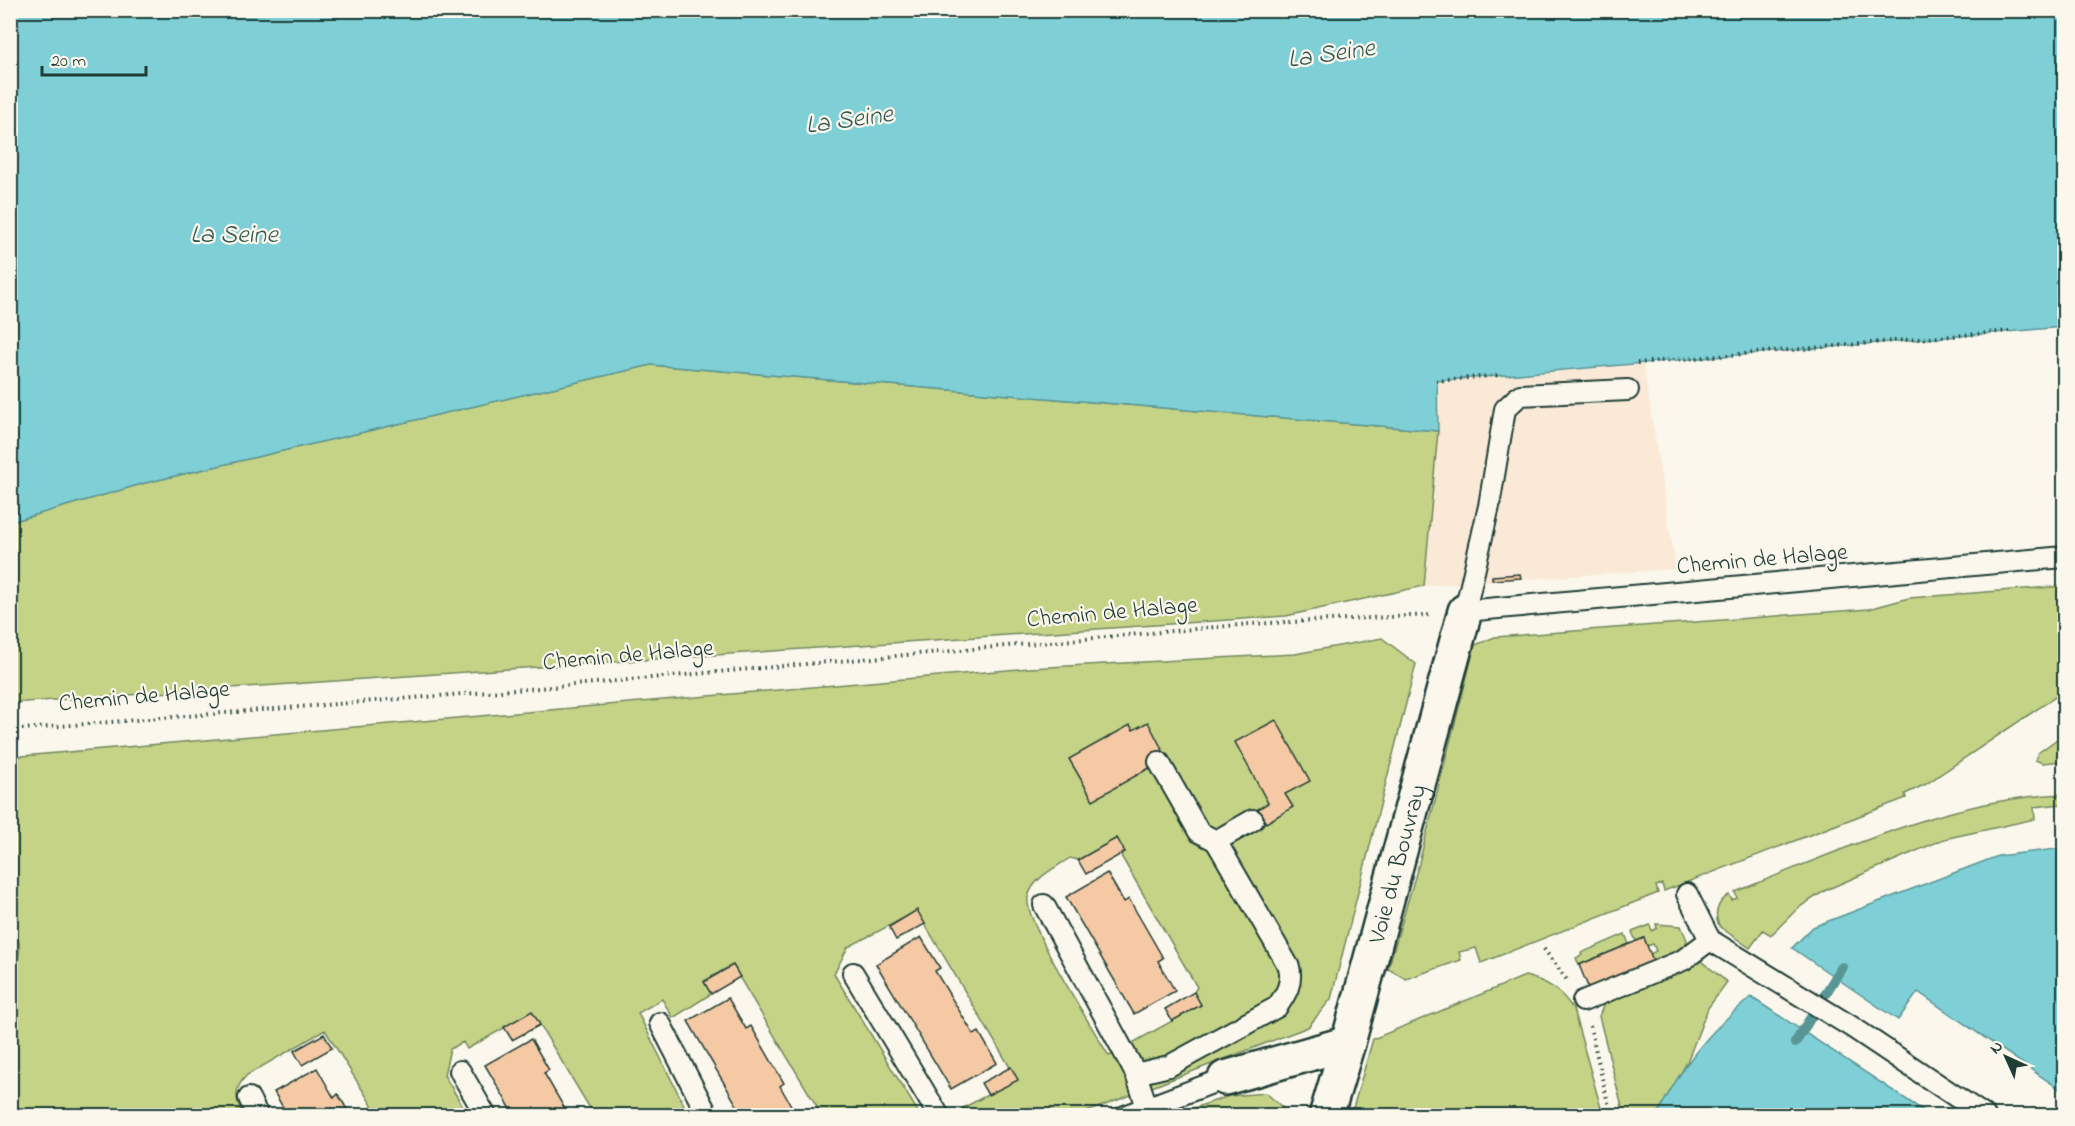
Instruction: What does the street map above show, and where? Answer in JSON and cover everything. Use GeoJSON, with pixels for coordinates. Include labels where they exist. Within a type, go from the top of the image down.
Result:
{"type":"FeatureCollection","features":[{"type":"Feature","properties":{"kind":"street","name":"Voie du Bouvray"},"geometry":{"type":"LineString","coordinates":[[1326,1116],[1348,1043],[1465,611]]}},
{"type":"Feature","properties":{"kind":"street"},"geometry":{"type":"LineString","coordinates":[[1225,1077],[1348,1043]]}},
{"type":"Feature","properties":{"kind":"lane"},"geometry":{"type":"LineString","coordinates":[[1465,611],[1489,506],[1505,409],[1520,395],[1628,390]]}},
{"type":"Feature","properties":{"kind":"lane","name":"Chemin de Halage"},"geometry":{"type":"LineString","coordinates":[[1465,611],[2064,557]]}},
{"type":"Feature","properties":{"kind":"lane"},"geometry":{"type":"LineString","coordinates":[[1136,1074],[1169,1066],[1276,1008],[1287,993],[1291,977],[1289,967],[1216,841],[1199,832],[1159,762]]}},
{"type":"Feature","properties":{"kind":"lane"},"geometry":{"type":"LineString","coordinates":[[1216,841],[1253,820]]}},
{"type":"Feature","properties":{"kind":"lane"},"geometry":{"type":"LineString","coordinates":[[1687,894],[1710,940],[1852,1027],[1985,1116]]}},
{"type":"Feature","properties":{"kind":"lane"},"geometry":{"type":"LineString","coordinates":[[1044,905],[1136,1074],[1147,1107]]}},
{"type":"Feature","properties":{"kind":"lane"},"geometry":{"type":"LineString","coordinates":[[1583,1002],[1683,960],[1710,940]]}},
{"type":"Feature","properties":{"kind":"lane"},"geometry":{"type":"LineString","coordinates":[[853,973],[939,1116]]}},
{"type":"Feature","properties":{"kind":"lane"},"geometry":{"type":"LineString","coordinates":[[660,1023],[708,1116]]}},
{"type":"Feature","properties":{"kind":"lane"},"geometry":{"type":"LineString","coordinates":[[459,1071],[486,1116]]}},
{"type":"Feature","properties":{"kind":"lane"},"geometry":{"type":"LineString","coordinates":[[1125,1116],[1225,1077]]}},
{"type":"Feature","properties":{"kind":"lane"},"geometry":{"type":"LineString","coordinates":[[249,1098],[258,1116]]}},
{"type":"Feature","properties":{"kind":"path"},"geometry":{"type":"LineString","coordinates":[[1631,364],[2010,331]]}},
{"type":"Feature","properties":{"kind":"path"},"geometry":{"type":"LineString","coordinates":[[1436,381],[1505,375]]}},
{"type":"Feature","properties":{"kind":"path","name":"Chemin de Halage"},"geometry":{"type":"LineString","coordinates":[[10,730],[551,687],[1250,624],[1465,611]]}},
{"type":"Feature","properties":{"kind":"shaded area"},"geometry":{"type":"Polygon","coordinates":[[[1643,363],[1676,569],[1424,586],[1438,431],[1436,381],[1643,363]]]}},
{"type":"Feature","properties":{"kind":"green space"},"geometry":{"type":"Polygon","coordinates":[[[651,365],[1438,431],[1424,586],[1286,616],[11,703],[11,522],[145,483],[651,365]]]}},
{"type":"Feature","properties":{"kind":"green space"},"geometry":{"type":"Polygon","coordinates":[[[2064,586],[2064,691],[1926,784],[1905,794],[1906,798],[1664,891],[1662,884],[1656,886],[1658,893],[1481,963],[1476,948],[1459,952],[1461,960],[1406,979],[1388,969],[1419,863],[1475,645],[1495,637],[1869,609],[1909,598],[2064,586]]]}},
{"type":"Feature","properties":{"kind":"green space"},"geometry":{"type":"Polygon","coordinates":[[[1382,638],[1416,664],[1331,999],[1308,1027],[1092,1110],[1077,1115],[950,1115],[1017,1079],[917,911],[848,947],[834,974],[920,1115],[822,1115],[732,965],[704,981],[711,994],[673,1018],[662,999],[638,1013],[689,1115],[594,1115],[532,1012],[467,1049],[463,1042],[450,1049],[444,1075],[468,1115],[378,1115],[325,1030],[242,1080],[237,1094],[243,1115],[11,1116],[11,979],[18,960],[19,946],[15,933],[10,928],[11,757],[1030,668],[1295,654],[1382,638]],[[1117,838],[1078,860],[1070,858],[1039,880],[1030,891],[1028,898],[1029,910],[1047,951],[1109,1056],[1201,1005],[1194,992],[1197,987],[1120,854],[1125,852],[1117,838]]]}},
{"type":"Feature","properties":{"kind":"green space"},"geometry":{"type":"Polygon","coordinates":[[[2064,734],[2064,766],[2062,761],[2043,763],[2035,760],[2038,753],[2064,734]]]}},
{"type":"Feature","properties":{"kind":"green space"},"geometry":{"type":"Polygon","coordinates":[[[2064,794],[2064,817],[2062,804],[2034,807],[2035,819],[1944,839],[1826,890],[1798,908],[1771,935],[1763,930],[1750,948],[1720,927],[1718,923],[1717,910],[1729,895],[1732,900],[1737,898],[1735,892],[1896,829],[1979,806],[2021,798],[2064,794]]]}},
{"type":"Feature","properties":{"kind":"green space"},"geometry":{"type":"Polygon","coordinates":[[[1656,924],[1681,926],[1687,940],[1685,949],[1654,963],[1650,954],[1656,951],[1653,944],[1647,946],[1644,938],[1636,941],[1632,932],[1650,925],[1652,931],[1657,928],[1656,924]]]}},
{"type":"Feature","properties":{"kind":"green space"},"geometry":{"type":"Polygon","coordinates":[[[1625,934],[1629,944],[1579,965],[1576,958],[1582,955],[1581,953],[1625,934]]]}},
{"type":"Feature","properties":{"kind":"green space"},"geometry":{"type":"Polygon","coordinates":[[[1701,961],[1727,982],[1708,1008],[1687,1062],[1657,1115],[1624,1115],[1599,1016],[1605,1002],[1701,961]]]}},
{"type":"Feature","properties":{"kind":"green space"},"geometry":{"type":"Polygon","coordinates":[[[1525,976],[1553,987],[1573,1009],[1603,1115],[1351,1115],[1373,1039],[1525,976]]]}},
{"type":"Feature","properties":{"kind":"green space"},"geometry":{"type":"Polygon","coordinates":[[[1266,1093],[1291,1115],[1173,1115],[1229,1096],[1266,1093]]]}},
{"type":"Feature","properties":{"kind":"water","name":"La Seine"},"geometry":{"type":"Polygon","coordinates":[[[11,10],[2064,11],[2064,327],[1437,381],[1438,431],[651,365],[145,483],[11,522],[11,10]]]}},
{"type":"Feature","properties":{"kind":"water"},"geometry":{"type":"Polygon","coordinates":[[[2064,848],[2064,1092],[1918,992],[1898,1020],[1792,948],[1813,927],[1998,856],[2064,848]]]}},
{"type":"Feature","properties":{"kind":"water"},"geometry":{"type":"Polygon","coordinates":[[[1751,997],[1930,1115],[1657,1115],[1676,1080],[1708,1037],[1751,997]]]}},
{"type":"Feature","properties":{"kind":"building"},"geometry":{"type":"Polygon","coordinates":[[[1520,574],[1521,578],[1492,580],[1492,576],[1520,574]]]}},
{"type":"Feature","properties":{"kind":"building"},"geometry":{"type":"Polygon","coordinates":[[[1276,720],[1310,781],[1285,794],[1293,807],[1266,823],[1258,809],[1268,803],[1235,742],[1276,720]]]}},
{"type":"Feature","properties":{"kind":"building"},"geometry":{"type":"Polygon","coordinates":[[[1148,722],[1163,751],[1149,759],[1153,766],[1093,800],[1069,759],[1130,725],[1133,730],[1148,722]]]}},
{"type":"Feature","properties":{"kind":"building"},"geometry":{"type":"Polygon","coordinates":[[[1117,838],[1125,852],[1086,874],[1078,860],[1117,838]]]}},
{"type":"Feature","properties":{"kind":"building"},"geometry":{"type":"Polygon","coordinates":[[[1107,873],[1124,902],[1129,899],[1163,958],[1158,961],[1175,991],[1134,1014],[1066,897],[1107,873]]]}},
{"type":"Feature","properties":{"kind":"building"},"geometry":{"type":"Polygon","coordinates":[[[917,910],[925,924],[896,940],[889,927],[917,910]]]}},
{"type":"Feature","properties":{"kind":"building"},"geometry":{"type":"Polygon","coordinates":[[[921,937],[940,968],[935,971],[974,1035],[979,1032],[997,1063],[951,1089],[876,964],[921,937]]]}},
{"type":"Feature","properties":{"kind":"building"},"geometry":{"type":"Polygon","coordinates":[[[1644,938],[1654,963],[1589,989],[1579,965],[1644,938]]]}},
{"type":"Feature","properties":{"kind":"building"},"geometry":{"type":"Polygon","coordinates":[[[733,965],[740,977],[711,994],[704,982],[733,965]]]}},
{"type":"Feature","properties":{"kind":"building"},"geometry":{"type":"Polygon","coordinates":[[[1194,992],[1201,1005],[1172,1021],[1165,1009],[1194,992]]]}},
{"type":"Feature","properties":{"kind":"building"},"geometry":{"type":"Polygon","coordinates":[[[728,998],[746,1029],[751,1026],[784,1083],[780,1086],[797,1116],[743,1116],[688,1021],[728,998]]]}},
{"type":"Feature","properties":{"kind":"building"},"geometry":{"type":"Polygon","coordinates":[[[532,1011],[540,1025],[512,1040],[504,1027],[532,1011]]]}},
{"type":"Feature","properties":{"kind":"building"},"geometry":{"type":"Polygon","coordinates":[[[324,1034],[332,1048],[302,1065],[294,1051],[324,1034]]]}},
{"type":"Feature","properties":{"kind":"building"},"geometry":{"type":"Polygon","coordinates":[[[531,1039],[549,1070],[544,1073],[569,1116],[515,1116],[485,1065],[531,1039]]]}},
{"type":"Feature","properties":{"kind":"building"},"geometry":{"type":"Polygon","coordinates":[[[1011,1067],[1018,1080],[988,1095],[981,1083],[1011,1067]]]}},
{"type":"Feature","properties":{"kind":"building"},"geometry":{"type":"Polygon","coordinates":[[[317,1068],[334,1098],[338,1094],[351,1116],[288,1116],[274,1092],[317,1068]]]}},
{"type":"Feature","properties":{"kind":"waterway"},"geometry":{"type":"LineString","coordinates":[[1795,1043],[1842,967]]}}]}
